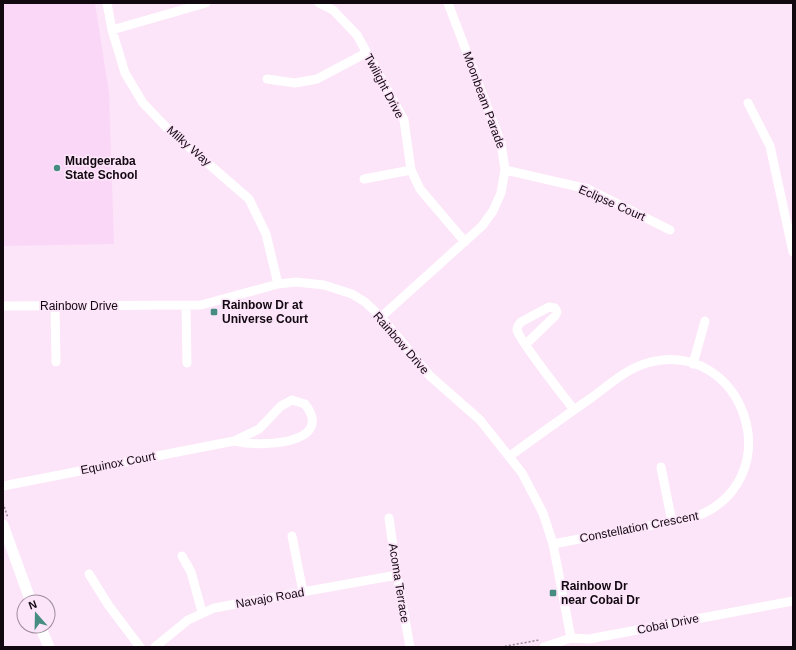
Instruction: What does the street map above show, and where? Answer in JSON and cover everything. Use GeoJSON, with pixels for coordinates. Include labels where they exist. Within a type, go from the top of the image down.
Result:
{"type":"FeatureCollection","features":[{"type":"Feature","properties":{"kind":"street","name":"Milky Way"},"geometry":{"type":"LineString","coordinates":[[107,3],[112,30],[125,73],[143,103],[166,127],[248,199],[266,234],[278,284]]}},
{"type":"Feature","properties":{"kind":"street"},"geometry":{"type":"LineString","coordinates":[[112,30],[206,3]]}},
{"type":"Feature","properties":{"kind":"street","name":"Twilight Drive"},"geometry":{"type":"LineString","coordinates":[[319,3],[333,10],[357,35],[404,120],[411,170],[420,189],[465,242]]}},
{"type":"Feature","properties":{"kind":"street","name":"Moonbeam Parade"},"geometry":{"type":"LineString","coordinates":[[381,317],[482,226],[493,211],[501,194],[505,170],[501,143],[448,3]]}},
{"type":"Feature","properties":{"kind":"street"},"geometry":{"type":"LineString","coordinates":[[267,79],[295,83],[317,80],[366,53]]}},
{"type":"Feature","properties":{"kind":"street"},"geometry":{"type":"LineString","coordinates":[[748,103],[770,146],[793,252]]}},
{"type":"Feature","properties":{"kind":"street"},"geometry":{"type":"LineString","coordinates":[[364,179],[411,170]]}},
{"type":"Feature","properties":{"kind":"street","name":"Eclipse Court"},"geometry":{"type":"LineString","coordinates":[[505,170],[588,189],[670,230]]}},
{"type":"Feature","properties":{"kind":"street","name":"Rainbow Drive"},"geometry":{"type":"LineString","coordinates":[[3,306],[186,306],[212,303],[278,284],[311,282],[337,288],[364,302],[381,317],[420,366],[442,388],[480,420],[522,473],[543,513],[553,544],[571,638]]}},
{"type":"Feature","properties":{"kind":"street"},"geometry":{"type":"LineString","coordinates":[[56,306],[56,362]]}},
{"type":"Feature","properties":{"kind":"street"},"geometry":{"type":"LineString","coordinates":[[186,306],[187,363]]}},
{"type":"Feature","properties":{"kind":"street"},"geometry":{"type":"LineString","coordinates":[[693,364],[705,321]]}},
{"type":"Feature","properties":{"kind":"street"},"geometry":{"type":"LineString","coordinates":[[526,344],[574,410]]}},
{"type":"Feature","properties":{"kind":"street","name":"Constellation Crescent"},"geometry":{"type":"LineString","coordinates":[[510,456],[625,374],[647,363],[665,360],[682,361],[693,364],[714,374],[734,395],[746,418],[749,447],[740,479],[725,498],[705,514],[672,522],[553,544]]}},
{"type":"Feature","properties":{"kind":"street","name":"Equinox Court"},"geometry":{"type":"LineString","coordinates":[[3,486],[234,441],[259,429],[286,402],[292,400],[302,402],[309,410],[312,418],[312,423],[307,433],[295,440],[272,443],[242,443],[234,441]]}},
{"type":"Feature","properties":{"kind":"street"},"geometry":{"type":"LineString","coordinates":[[661,467],[672,522]]}},
{"type":"Feature","properties":{"kind":"street","name":"Acoma Terrace"},"geometry":{"type":"LineString","coordinates":[[390,518],[397,575],[410,647]]}},
{"type":"Feature","properties":{"kind":"street"},"geometry":{"type":"LineString","coordinates":[[3,525],[28,594]]}},
{"type":"Feature","properties":{"kind":"street"},"geometry":{"type":"LineString","coordinates":[[292,536],[303,592]]}},
{"type":"Feature","properties":{"kind":"street"},"geometry":{"type":"LineString","coordinates":[[182,556],[191,572],[196,598],[202,612]]}},
{"type":"Feature","properties":{"kind":"street"},"geometry":{"type":"LineString","coordinates":[[89,574],[109,606],[140,647]]}},
{"type":"Feature","properties":{"kind":"street","name":"Navajo Road"},"geometry":{"type":"LineString","coordinates":[[155,647],[179,626],[202,612],[214,608],[397,575]]}},
{"type":"Feature","properties":{"kind":"street","name":"Cobai Drive"},"geometry":{"type":"LineString","coordinates":[[542,644],[571,638],[590,639],[793,601]]}},
{"type":"Feature","properties":{"kind":"street"},"geometry":{"type":"LineString","coordinates":[[43,634],[49,647]]}},
{"type":"Feature","properties":{"kind":"path"},"geometry":{"type":"LineString","coordinates":[[501,647],[542,644]]}},
{"type":"Feature","properties":{"kind":"shaded area","name":"Mudgeeraba State School"},"geometry":{"type":"Polygon","coordinates":[[[3,3],[95,3],[109,93],[114,244],[3,246],[3,3]]]}},
{"type":"Feature","properties":{"kind":"place","name":"Mudgeeraba State School"},"geometry":{"type":"Point","coordinates":[57,168]}},
{"type":"Feature","properties":{"kind":"place","name":"Rainbow Dr at Universe Court"},"geometry":{"type":"Point","coordinates":[214,312]}},
{"type":"Feature","properties":{"kind":"place","name":"Rainbow Dr near Cobai Dr"},"geometry":{"type":"Point","coordinates":[553,593]}}]}
